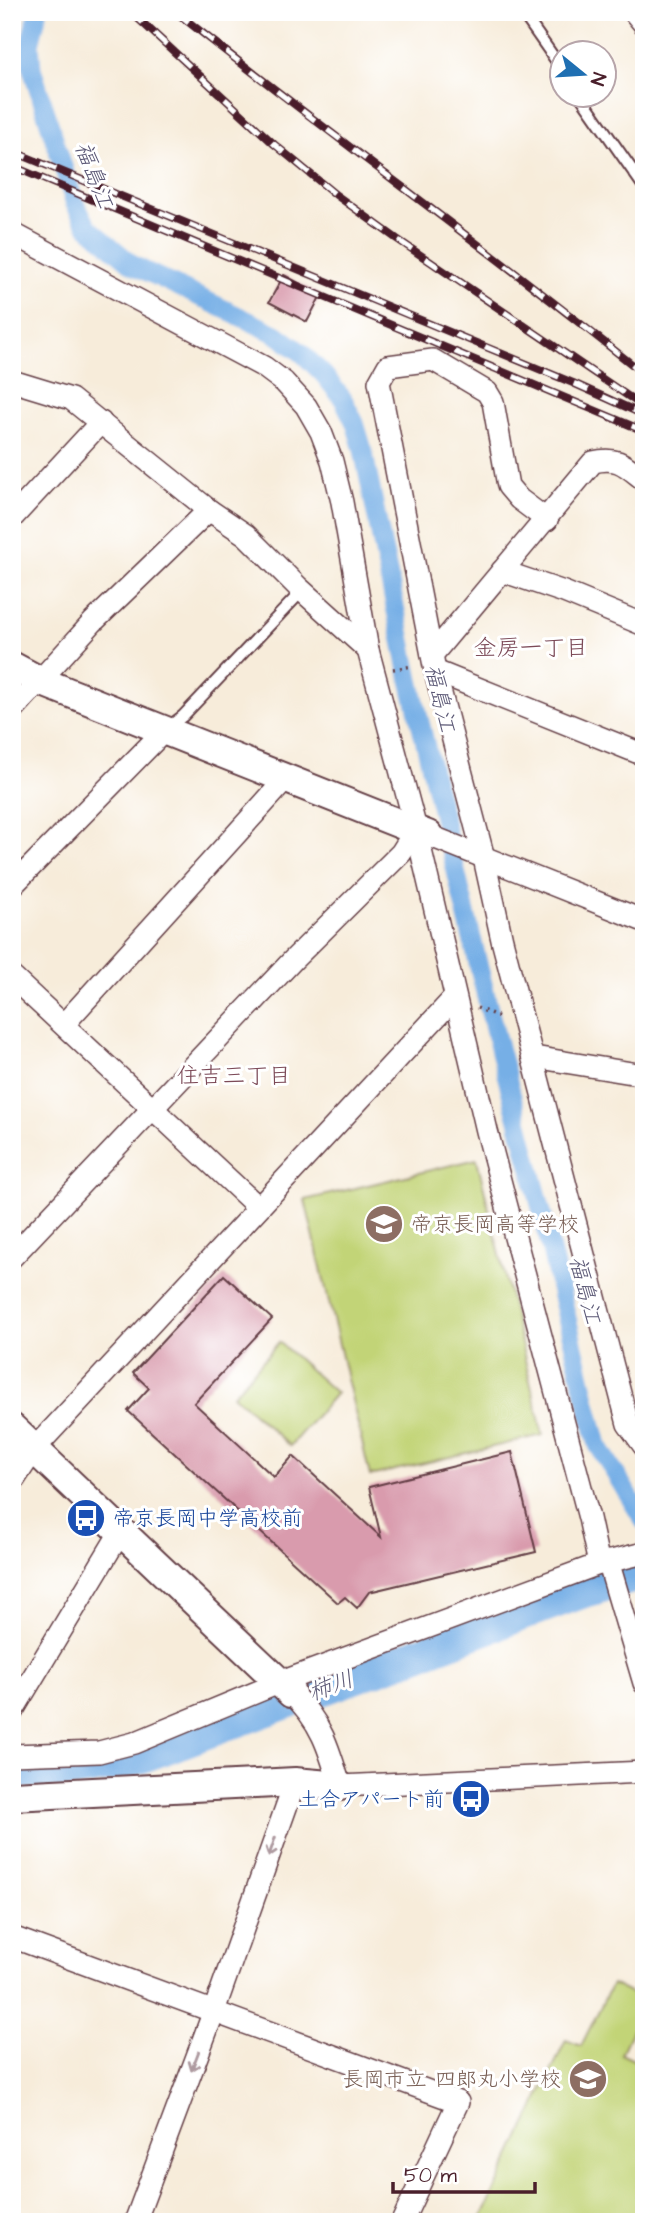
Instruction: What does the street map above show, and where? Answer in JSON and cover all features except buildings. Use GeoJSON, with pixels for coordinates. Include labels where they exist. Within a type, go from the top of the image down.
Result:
{"type":"FeatureCollection","features":[{"type":"Feature","properties":{"kind":"street"},"geometry":{"type":"LineString","coordinates":[[634,12],[644,24]]}},
{"type":"Feature","properties":{"kind":"street"},"geometry":{"type":"LineString","coordinates":[[12,233],[264,367],[284,382],[306,406],[321,432],[332,461],[342,502],[368,650],[422,832],[455,997],[490,1144],[589,1518],[619,1601],[644,1683]]}},
{"type":"Feature","properties":{"kind":"street"},"geometry":{"type":"LineString","coordinates":[[547,520],[519,499],[508,486],[493,402],[487,392],[433,360],[388,366],[379,382],[430,663],[477,854],[534,1057],[628,1424],[642,1443]]}},
{"type":"Feature","properties":{"kind":"street"},"geometry":{"type":"LineString","coordinates":[[12,381],[71,399],[209,510],[246,535],[302,591],[368,650]]}},
{"type":"Feature","properties":{"kind":"street"},"geometry":{"type":"LineString","coordinates":[[12,518],[101,422]]}},
{"type":"Feature","properties":{"kind":"street"},"geometry":{"type":"LineString","coordinates":[[430,663],[593,462],[607,459],[620,462],[644,480]]}},
{"type":"Feature","properties":{"kind":"street"},"geometry":{"type":"LineString","coordinates":[[12,710],[93,622],[209,510]]}},
{"type":"Feature","properties":{"kind":"street"},"geometry":{"type":"LineString","coordinates":[[502,571],[644,625]]}},
{"type":"Feature","properties":{"kind":"street"},"geometry":{"type":"LineString","coordinates":[[430,663],[644,755]]}},
{"type":"Feature","properties":{"kind":"street"},"geometry":{"type":"LineString","coordinates":[[12,666],[40,681],[644,921]]}},
{"type":"Feature","properties":{"kind":"street"},"geometry":{"type":"LineString","coordinates":[[12,886],[165,730]]}},
{"type":"Feature","properties":{"kind":"street"},"geometry":{"type":"LineString","coordinates":[[64,1024],[286,779]]}},
{"type":"Feature","properties":{"kind":"street"},"geometry":{"type":"LineString","coordinates":[[12,1257],[293,960],[422,832]]}},
{"type":"Feature","properties":{"kind":"street"},"geometry":{"type":"LineString","coordinates":[[12,977],[258,1206]]}},
{"type":"Feature","properties":{"kind":"street"},"geometry":{"type":"LineString","coordinates":[[12,1483],[35,1448],[455,997]]}},
{"type":"Feature","properties":{"kind":"street"},"geometry":{"type":"LineString","coordinates":[[534,1057],[644,1075]]}},
{"type":"Feature","properties":{"kind":"street"},"geometry":{"type":"LineString","coordinates":[[12,1428],[286,1687],[313,1717],[326,1742],[340,1786]]}},
{"type":"Feature","properties":{"kind":"street"},"geometry":{"type":"LineString","coordinates":[[12,1712],[121,1531]]}},
{"type":"Feature","properties":{"kind":"street"},"geometry":{"type":"LineString","coordinates":[[12,1755],[99,1752],[134,1743],[644,1553]]}},
{"type":"Feature","properties":{"kind":"street"},"geometry":{"type":"LineString","coordinates":[[12,1796],[295,1782],[340,1786],[644,1772]]}},
{"type":"Feature","properties":{"kind":"street"},"geometry":{"type":"LineString","coordinates":[[135,2222],[214,2011],[295,1782]]}},
{"type":"Feature","properties":{"kind":"street"},"geometry":{"type":"LineString","coordinates":[[12,1937],[458,2102],[402,2222]]}},
{"type":"Feature","properties":{"kind":"lane"},"geometry":{"type":"LineString","coordinates":[[522,12],[548,49]]}},
{"type":"Feature","properties":{"kind":"lane"},"geometry":{"type":"LineString","coordinates":[[589,108],[644,187]]}},
{"type":"Feature","properties":{"kind":"lane"},"geometry":{"type":"LineString","coordinates":[[165,730],[183,716],[302,591]]}},
{"type":"Feature","properties":{"kind":"path"},"geometry":{"type":"LineString","coordinates":[[390,669],[430,663]]}},
{"type":"Feature","properties":{"kind":"path"},"geometry":{"type":"LineString","coordinates":[[475,1007],[508,1020]]}},
{"type":"Feature","properties":{"kind":"green space"},"geometry":{"type":"Polygon","coordinates":[[[477,1159],[543,1435],[370,1476],[305,1200],[477,1159]]]}},
{"type":"Feature","properties":{"kind":"green space"},"geometry":{"type":"Polygon","coordinates":[[[279,1342],[336,1393],[290,1446],[233,1395],[279,1342]]]}},
{"type":"Feature","properties":{"kind":"green space","name":"長岡市立 四郎丸小学校"},"geometry":{"type":"Polygon","coordinates":[[[612,1984],[644,2000],[621,2054],[644,2065],[644,2222],[480,2222],[566,2040],[581,2046],[612,1984]]]}},
{"type":"Feature","properties":{"kind":"waterway","name":"福島江"},"geometry":{"type":"LineString","coordinates":[[38,12],[30,44],[32,69],[75,204],[88,227],[133,265],[276,334],[302,353],[343,399],[355,423],[363,450],[410,680],[589,1411],[598,1445],[644,1521]]}},
{"type":"Feature","properties":{"kind":"waterway","name":"柿川"},"geometry":{"type":"LineString","coordinates":[[12,1772],[71,1772],[125,1763],[580,1593],[644,1574]]}},
{"type":"Feature","properties":{"kind":"railway"},"geometry":{"type":"LineString","coordinates":[[131,12],[274,144],[336,195],[644,407]]}},
{"type":"Feature","properties":{"kind":"railway"},"geometry":{"type":"LineString","coordinates":[[176,12],[644,374]]}},
{"type":"Feature","properties":{"kind":"railway"},"geometry":{"type":"LineString","coordinates":[[12,151],[573,383],[644,415]]}},
{"type":"Feature","properties":{"kind":"railway"},"geometry":{"type":"LineString","coordinates":[[12,166],[644,431]]}},
{"type":"Feature","properties":{"kind":"place","name":"帝京長岡高等学校"},"geometry":{"type":"Point","coordinates":[384,1224]}},
{"type":"Feature","properties":{"kind":"place","name":"帝京長岡中学高校前"},"geometry":{"type":"Point","coordinates":[86,1518]}},
{"type":"Feature","properties":{"kind":"place","name":"土合アパート前"},"geometry":{"type":"Point","coordinates":[471,1799]}},
{"type":"Feature","properties":{"kind":"place","name":"長岡市立 四郎丸小学校"},"geometry":{"type":"Point","coordinates":[588,2079]}},
{"type":"Feature","properties":{"kind":"district","name":"金房一丁目"},"geometry":{"type":"Point","coordinates":[531,648]}},
{"type":"Feature","properties":{"kind":"district","name":"住吉三丁目"},"geometry":{"type":"Point","coordinates":[234,1076]}}]}
